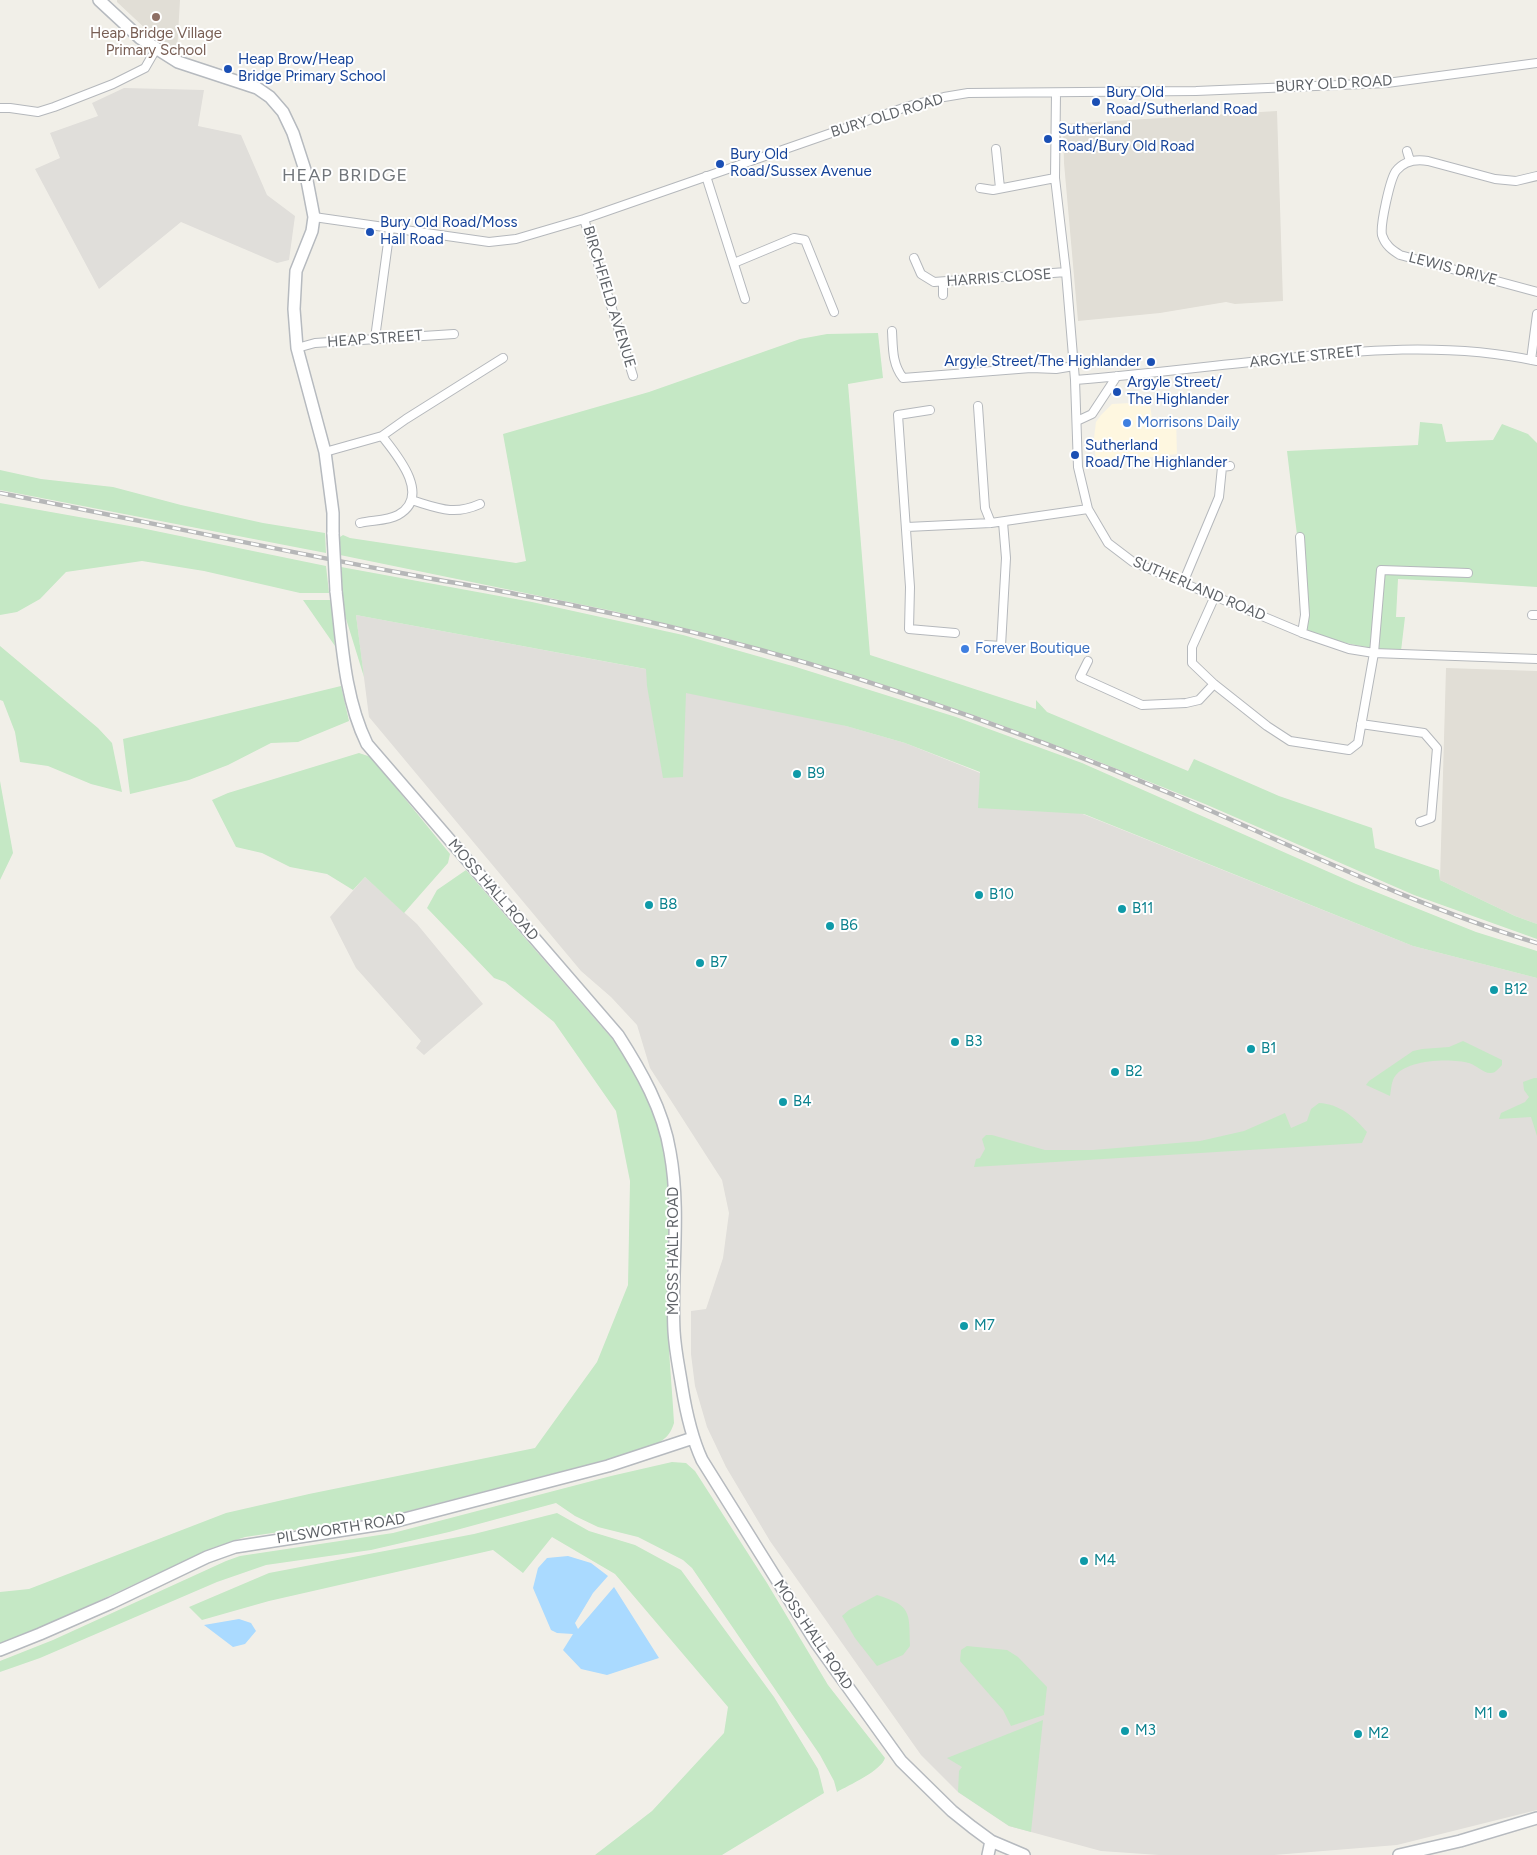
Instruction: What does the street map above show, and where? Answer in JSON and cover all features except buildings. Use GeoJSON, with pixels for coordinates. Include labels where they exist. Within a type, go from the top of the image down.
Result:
{"type":"FeatureCollection","features":[{"type":"Feature","properties":{"kind":"street"},"geometry":{"type":"LineString","coordinates":[[99,0],[123,24],[156,49],[178,62],[248,84],[270,97],[283,112],[293,134],[305,170],[314,217]]}},
{"type":"Feature","properties":{"kind":"street"},"geometry":{"type":"LineString","coordinates":[[0,108],[38,112],[54,108],[145,68],[156,49]]}},
{"type":"Feature","properties":{"kind":"street","name":"BURY OLD ROAD"},"geometry":{"type":"LineString","coordinates":[[314,217],[489,242],[516,239],[584,219],[909,106],[944,97],[968,94],[1196,91],[1387,82],[1537,63]]}},
{"type":"Feature","properties":{"kind":"street","name":"SUTHERLAND ROAD"},"geometry":{"type":"LineString","coordinates":[[1056,93],[1055,178],[1074,366],[1078,467],[1088,509],[1108,543],[1133,562],[1302,633],[1349,649],[1374,653],[1537,659]]}},
{"type":"Feature","properties":{"kind":"street"},"geometry":{"type":"LineString","coordinates":[[996,149],[1000,188]]}},
{"type":"Feature","properties":{"kind":"street"},"geometry":{"type":"LineString","coordinates":[[1407,152],[1410,161],[1419,159],[1428,161],[1495,180],[1506,181],[1537,176]]}},
{"type":"Feature","properties":{"kind":"street","name":"LEWIS DRIVE"},"geometry":{"type":"LineString","coordinates":[[1410,161],[1394,174],[1381,226],[1382,237],[1387,246],[1400,255],[1537,292]]}},
{"type":"Feature","properties":{"kind":"street"},"geometry":{"type":"LineString","coordinates":[[706,176],[745,299]]}},
{"type":"Feature","properties":{"kind":"street"},"geometry":{"type":"LineString","coordinates":[[980,188],[994,190],[1055,178]]}},
{"type":"Feature","properties":{"kind":"street","name":"MOSS HALL ROAD"},"geometry":{"type":"LineString","coordinates":[[314,217],[312,231],[296,270],[294,310],[296,348],[325,452],[332,513],[336,591],[344,653],[353,710],[367,744],[618,1035],[635,1061],[651,1092],[670,1150],[676,1213],[674,1342],[687,1417],[693,1438],[708,1469],[793,1608],[840,1678],[895,1753],[952,1812],[991,1841]]}},
{"type":"Feature","properties":{"kind":"street","name":"BIRCHFIELD AVENUE"},"geometry":{"type":"LineString","coordinates":[[584,219],[633,376]]}},
{"type":"Feature","properties":{"kind":"street"},"geometry":{"type":"LineString","coordinates":[[375,338],[390,228]]}},
{"type":"Feature","properties":{"kind":"street"},"geometry":{"type":"LineString","coordinates":[[734,263],[794,238],[805,240],[834,312]]}},
{"type":"Feature","properties":{"kind":"street","name":"HARRIS CLOSE"},"geometry":{"type":"LineString","coordinates":[[914,258],[921,274],[934,282],[1066,272]]}},
{"type":"Feature","properties":{"kind":"street"},"geometry":{"type":"LineString","coordinates":[[943,282],[943,295]]}},
{"type":"Feature","properties":{"kind":"street"},"geometry":{"type":"LineString","coordinates":[[1534,361],[1537,314]]}},
{"type":"Feature","properties":{"kind":"street"},"geometry":{"type":"LineString","coordinates":[[892,331],[894,360],[903,378],[1031,368],[1056,369],[1074,366]]}},
{"type":"Feature","properties":{"kind":"street","name":"HEAP STREET"},"geometry":{"type":"LineString","coordinates":[[296,348],[315,343],[454,334]]}},
{"type":"Feature","properties":{"kind":"street","name":"ARGYLE STREET"},"geometry":{"type":"LineString","coordinates":[[1075,380],[1343,352],[1398,349],[1477,353],[1534,361]]}},
{"type":"Feature","properties":{"kind":"street"},"geometry":{"type":"LineString","coordinates":[[325,452],[382,436],[503,358]]}},
{"type":"Feature","properties":{"kind":"street"},"geometry":{"type":"LineString","coordinates":[[1077,421],[1092,414],[1117,376]]}},
{"type":"Feature","properties":{"kind":"street"},"geometry":{"type":"LineString","coordinates":[[978,406],[985,508],[991,523]]}},
{"type":"Feature","properties":{"kind":"street"},"geometry":{"type":"LineString","coordinates":[[930,410],[898,415],[907,527],[910,587],[909,629],[955,632]]}},
{"type":"Feature","properties":{"kind":"street"},"geometry":{"type":"LineString","coordinates":[[360,523],[399,515],[411,500],[412,487],[403,463],[382,436]]}},
{"type":"Feature","properties":{"kind":"street"},"geometry":{"type":"LineString","coordinates":[[1183,583],[1219,497],[1222,466],[1230,466]]}},
{"type":"Feature","properties":{"kind":"street"},"geometry":{"type":"LineString","coordinates":[[411,500],[454,511],[462,511],[480,504]]}},
{"type":"Feature","properties":{"kind":"street"},"geometry":{"type":"LineString","coordinates":[[907,527],[1003,522],[1088,509]]}},
{"type":"Feature","properties":{"kind":"street"},"geometry":{"type":"LineString","coordinates":[[986,645],[1001,646],[1006,558],[1003,522]]}},
{"type":"Feature","properties":{"kind":"street"},"geometry":{"type":"LineString","coordinates":[[1300,537],[1305,615],[1302,633]]}},
{"type":"Feature","properties":{"kind":"street"},"geometry":{"type":"LineString","coordinates":[[1215,596],[1192,646],[1192,663],[1214,684],[1290,741],[1348,750],[1358,743],[1374,653],[1381,570],[1468,573]]}},
{"type":"Feature","properties":{"kind":"street"},"geometry":{"type":"LineString","coordinates":[[1088,661],[1080,677],[1142,705],[1186,703],[1199,700],[1214,684]]}},
{"type":"Feature","properties":{"kind":"street"},"geometry":{"type":"LineString","coordinates":[[1361,724],[1424,733],[1437,748],[1431,818],[1420,822]]}},
{"type":"Feature","properties":{"kind":"street","name":"PILSWORTH ROAD"},"geometry":{"type":"LineString","coordinates":[[0,1650],[49,1630],[207,1557],[235,1547],[389,1523],[608,1466],[693,1438]]}},
{"type":"Feature","properties":{"kind":"street"},"geometry":{"type":"LineString","coordinates":[[1399,1855],[1423,1853],[1537,1818]]}},
{"type":"Feature","properties":{"kind":"street"},"geometry":{"type":"LineString","coordinates":[[988,1855],[991,1841],[1024,1855]]}},
{"type":"Feature","properties":{"kind":"shaded area","name":"Heap Bridge Village Primary School"},"geometry":{"type":"Polygon","coordinates":[[[117,0],[180,0],[177,51],[149,32],[117,0]]]}},
{"type":"Feature","properties":{"kind":"shaded area"},"geometry":{"type":"Polygon","coordinates":[[[124,88],[204,90],[198,126],[241,135],[267,195],[295,216],[289,260],[277,263],[181,222],[99,289],[35,169],[60,158],[50,133],[98,116],[92,103],[124,88]]]}},
{"type":"Feature","properties":{"kind":"shaded area"},"geometry":{"type":"Polygon","coordinates":[[[1277,111],[1283,301],[1235,304],[1226,302],[1160,313],[1078,321],[1064,163],[1063,124],[1277,111]]]}},
{"type":"Feature","properties":{"kind":"shaded area"},"geometry":{"type":"Polygon","coordinates":[[[1150,402],[1152,421],[1176,419],[1177,454],[1096,464],[1094,438],[1096,422],[1101,415],[1112,404],[1150,402]]]}},
{"type":"Feature","properties":{"kind":"shaded area"},"geometry":{"type":"Polygon","coordinates":[[[356,615],[656,671],[905,743],[1413,946],[1537,978],[1537,1810],[1397,1845],[1274,1855],[1159,1855],[1101,1851],[1009,1826],[958,1792],[921,1755],[770,1541],[726,1467],[707,1427],[695,1386],[691,1354],[691,1311],[706,1309],[723,1258],[729,1213],[722,1180],[650,1068],[637,1025],[611,997],[581,971],[369,717],[356,615]]]}},
{"type":"Feature","properties":{"kind":"shaded area"},"geometry":{"type":"Polygon","coordinates":[[[1446,668],[1537,671],[1537,924],[1515,916],[1440,880],[1446,668]]]}},
{"type":"Feature","properties":{"kind":"shaded area"},"geometry":{"type":"Polygon","coordinates":[[[365,877],[417,924],[483,1004],[424,1055],[416,1048],[421,1041],[356,968],[330,917],[365,877]]]}},
{"type":"Feature","properties":{"kind":"green space"},"geometry":{"type":"Polygon","coordinates":[[[878,333],[883,378],[848,384],[870,655],[1036,709],[1036,700],[1047,712],[1188,771],[1194,759],[1279,796],[1372,828],[1375,848],[1439,870],[1440,880],[1515,916],[1537,924],[1537,939],[1414,895],[1205,804],[1087,757],[982,718],[860,677],[725,638],[613,611],[340,555],[340,537],[343,535],[350,538],[516,563],[526,561],[503,434],[649,392],[800,339],[827,334],[878,333]]]}},
{"type":"Feature","properties":{"kind":"green space"},"geometry":{"type":"Polygon","coordinates":[[[1420,422],[1442,424],[1446,442],[1493,440],[1502,424],[1528,434],[1537,443],[1537,587],[1398,579],[1396,617],[1405,617],[1401,651],[1350,644],[1300,629],[1302,616],[1297,535],[1287,451],[1418,445],[1420,422]]]}},
{"type":"Feature","properties":{"kind":"green space"},"geometry":{"type":"Polygon","coordinates":[[[0,470],[41,479],[113,487],[181,505],[263,523],[325,533],[326,553],[0,490],[0,470]]]}},
{"type":"Feature","properties":{"kind":"green space"},"geometry":{"type":"Polygon","coordinates":[[[0,503],[141,528],[326,566],[329,593],[300,593],[204,571],[142,561],[66,572],[40,599],[17,612],[0,615],[0,503]]]}},
{"type":"Feature","properties":{"kind":"green space"},"geometry":{"type":"Polygon","coordinates":[[[341,567],[532,602],[683,635],[796,667],[956,717],[1082,763],[1356,884],[1476,932],[1537,951],[1537,978],[1413,946],[1084,814],[978,808],[980,772],[905,743],[846,726],[686,693],[683,777],[663,778],[647,686],[646,669],[356,615],[364,677],[343,609],[341,567]]]}},
{"type":"Feature","properties":{"kind":"green space"},"geometry":{"type":"Polygon","coordinates":[[[303,600],[331,600],[335,646],[303,600]]]}},
{"type":"Feature","properties":{"kind":"green space"},"geometry":{"type":"Polygon","coordinates":[[[0,646],[98,728],[112,743],[122,792],[91,784],[48,766],[20,762],[15,732],[3,701],[0,700],[0,646]]]}},
{"type":"Feature","properties":{"kind":"green space"},"geometry":{"type":"Polygon","coordinates":[[[341,686],[349,721],[298,742],[271,743],[228,765],[189,780],[130,794],[123,739],[341,686]]]}},
{"type":"Feature","properties":{"kind":"green space"},"geometry":{"type":"Polygon","coordinates":[[[359,753],[371,757],[450,854],[448,863],[404,913],[365,877],[353,890],[327,874],[290,867],[262,853],[236,847],[212,800],[228,793],[359,753]]]}},
{"type":"Feature","properties":{"kind":"green space"},"geometry":{"type":"Polygon","coordinates":[[[0,781],[13,853],[0,880],[0,781]]]}},
{"type":"Feature","properties":{"kind":"green space"},"geometry":{"type":"Polygon","coordinates":[[[466,870],[621,1049],[654,1112],[667,1155],[669,1176],[671,1218],[668,1317],[674,1423],[672,1429],[662,1440],[644,1450],[389,1516],[245,1537],[212,1548],[47,1625],[0,1644],[0,1592],[29,1589],[226,1513],[309,1494],[535,1448],[597,1362],[628,1285],[630,1181],[616,1111],[554,1022],[505,982],[494,978],[427,908],[437,890],[466,870]]]}},
{"type":"Feature","properties":{"kind":"green space"},"geometry":{"type":"Polygon","coordinates":[[[1463,1041],[1502,1060],[1502,1065],[1494,1073],[1487,1073],[1474,1065],[1461,1061],[1416,1064],[1398,1073],[1392,1082],[1390,1096],[1366,1085],[1413,1051],[1449,1047],[1463,1041]]]}},
{"type":"Feature","properties":{"kind":"green space"},"geometry":{"type":"Polygon","coordinates":[[[1537,1078],[1537,1136],[1531,1117],[1499,1119],[1501,1113],[1525,1102],[1529,1097],[1524,1090],[1523,1082],[1537,1078]]]}},
{"type":"Feature","properties":{"kind":"green space"},"geometry":{"type":"Polygon","coordinates":[[[1319,1103],[1334,1106],[1346,1112],[1357,1121],[1367,1132],[1362,1143],[974,1167],[976,1159],[980,1158],[985,1149],[982,1139],[986,1135],[1045,1150],[1093,1150],[1200,1141],[1244,1131],[1285,1113],[1291,1128],[1307,1121],[1311,1109],[1319,1103]]]}},
{"type":"Feature","properties":{"kind":"green space"},"geometry":{"type":"Polygon","coordinates":[[[672,1462],[686,1463],[695,1471],[767,1583],[828,1685],[885,1758],[878,1768],[837,1792],[834,1781],[820,1755],[692,1568],[683,1560],[638,1537],[598,1527],[575,1516],[556,1503],[449,1532],[371,1550],[266,1565],[217,1582],[40,1658],[0,1672],[0,1661],[53,1640],[240,1556],[393,1533],[672,1462]]]}},
{"type":"Feature","properties":{"kind":"green space"},"geometry":{"type":"Polygon","coordinates":[[[557,1513],[589,1531],[635,1545],[681,1570],[774,1697],[818,1769],[824,1793],[722,1855],[595,1855],[652,1811],[724,1733],[728,1707],[615,1574],[552,1537],[523,1573],[493,1550],[269,1601],[202,1620],[189,1607],[269,1573],[474,1534],[557,1513]]]}},
{"type":"Feature","properties":{"kind":"green space"},"geometry":{"type":"Polygon","coordinates":[[[877,1595],[903,1607],[908,1618],[910,1646],[903,1655],[877,1666],[855,1638],[842,1616],[849,1610],[877,1595]]]}},
{"type":"Feature","properties":{"kind":"green space"},"geometry":{"type":"Polygon","coordinates":[[[967,1646],[1007,1650],[1018,1657],[1047,1687],[1044,1715],[1011,1726],[1003,1710],[960,1661],[961,1650],[967,1646]]]}},
{"type":"Feature","properties":{"kind":"green space"},"geometry":{"type":"Polygon","coordinates":[[[1043,1720],[1031,1832],[1009,1826],[958,1792],[959,1771],[962,1767],[947,1758],[1043,1720]]]}},
{"type":"Feature","properties":{"kind":"water"},"geometry":{"type":"Polygon","coordinates":[[[568,1556],[591,1563],[608,1576],[593,1593],[575,1623],[578,1629],[614,1587],[659,1658],[607,1675],[581,1669],[563,1650],[573,1634],[557,1633],[551,1630],[533,1588],[538,1568],[547,1558],[568,1556]]]}},
{"type":"Feature","properties":{"kind":"water"},"geometry":{"type":"Polygon","coordinates":[[[239,1619],[251,1623],[256,1631],[245,1644],[233,1647],[204,1625],[239,1619]]]}},
{"type":"Feature","properties":{"kind":"railway"},"geometry":{"type":"LineString","coordinates":[[0,493],[297,553],[564,603],[661,624],[805,662],[935,704],[1079,757],[1151,785],[1403,895],[1537,943]]}},
{"type":"Feature","properties":{"kind":"place","name":"Heap Bridge Village Primary School"},"geometry":{"type":"Point","coordinates":[156,17]}},
{"type":"Feature","properties":{"kind":"place","name":"Heap Brow/Heap Bridge Primary School"},"geometry":{"type":"Point","coordinates":[228,69]}},
{"type":"Feature","properties":{"kind":"place","name":"Bury Old Road/Sutherland Road"},"geometry":{"type":"Point","coordinates":[1096,102]}},
{"type":"Feature","properties":{"kind":"place","name":"Sutherland Road/Bury Old Road"},"geometry":{"type":"Point","coordinates":[1048,139]}},
{"type":"Feature","properties":{"kind":"place","name":"Bury Old Road/Sussex Avenue"},"geometry":{"type":"Point","coordinates":[720,164]}},
{"type":"Feature","properties":{"kind":"place","name":"Bury Old Road/Moss Hall Road"},"geometry":{"type":"Point","coordinates":[370,232]}},
{"type":"Feature","properties":{"kind":"place","name":"Argyle Street/The Highlander"},"geometry":{"type":"Point","coordinates":[1151,362]}},
{"type":"Feature","properties":{"kind":"place","name":"Argyle Street/ The Highlander"},"geometry":{"type":"Point","coordinates":[1117,392]}},
{"type":"Feature","properties":{"kind":"place","name":"Morrisons Daily"},"geometry":{"type":"Point","coordinates":[1127,423]}},
{"type":"Feature","properties":{"kind":"place","name":"Sutherland Road/The Highlander"},"geometry":{"type":"Point","coordinates":[1075,455]}},
{"type":"Feature","properties":{"kind":"place","name":"Forever Boutique"},"geometry":{"type":"Point","coordinates":[965,649]}},
{"type":"Feature","properties":{"kind":"place","name":"B9"},"geometry":{"type":"Point","coordinates":[797,774]}},
{"type":"Feature","properties":{"kind":"place","name":"B10"},"geometry":{"type":"Point","coordinates":[979,895]}},
{"type":"Feature","properties":{"kind":"place","name":"B8"},"geometry":{"type":"Point","coordinates":[649,905]}},
{"type":"Feature","properties":{"kind":"place","name":"B11"},"geometry":{"type":"Point","coordinates":[1122,909]}},
{"type":"Feature","properties":{"kind":"place","name":"B6"},"geometry":{"type":"Point","coordinates":[830,926]}},
{"type":"Feature","properties":{"kind":"place","name":"B7"},"geometry":{"type":"Point","coordinates":[700,963]}},
{"type":"Feature","properties":{"kind":"place","name":"B12"},"geometry":{"type":"Point","coordinates":[1494,990]}},
{"type":"Feature","properties":{"kind":"place","name":"B3"},"geometry":{"type":"Point","coordinates":[955,1042]}},
{"type":"Feature","properties":{"kind":"place","name":"B1"},"geometry":{"type":"Point","coordinates":[1251,1049]}},
{"type":"Feature","properties":{"kind":"place","name":"B2"},"geometry":{"type":"Point","coordinates":[1115,1072]}},
{"type":"Feature","properties":{"kind":"place","name":"B4"},"geometry":{"type":"Point","coordinates":[783,1102]}},
{"type":"Feature","properties":{"kind":"place","name":"M7"},"geometry":{"type":"Point","coordinates":[964,1326]}},
{"type":"Feature","properties":{"kind":"place","name":"M4"},"geometry":{"type":"Point","coordinates":[1084,1561]}},
{"type":"Feature","properties":{"kind":"place","name":"M1"},"geometry":{"type":"Point","coordinates":[1503,1714]}},
{"type":"Feature","properties":{"kind":"place","name":"M3"},"geometry":{"type":"Point","coordinates":[1125,1731]}},
{"type":"Feature","properties":{"kind":"place","name":"M2"},"geometry":{"type":"Point","coordinates":[1358,1734]}},
{"type":"Feature","properties":{"kind":"district","name":"HEAP BRIDGE"},"geometry":{"type":"Point","coordinates":[345,176]}}]}
